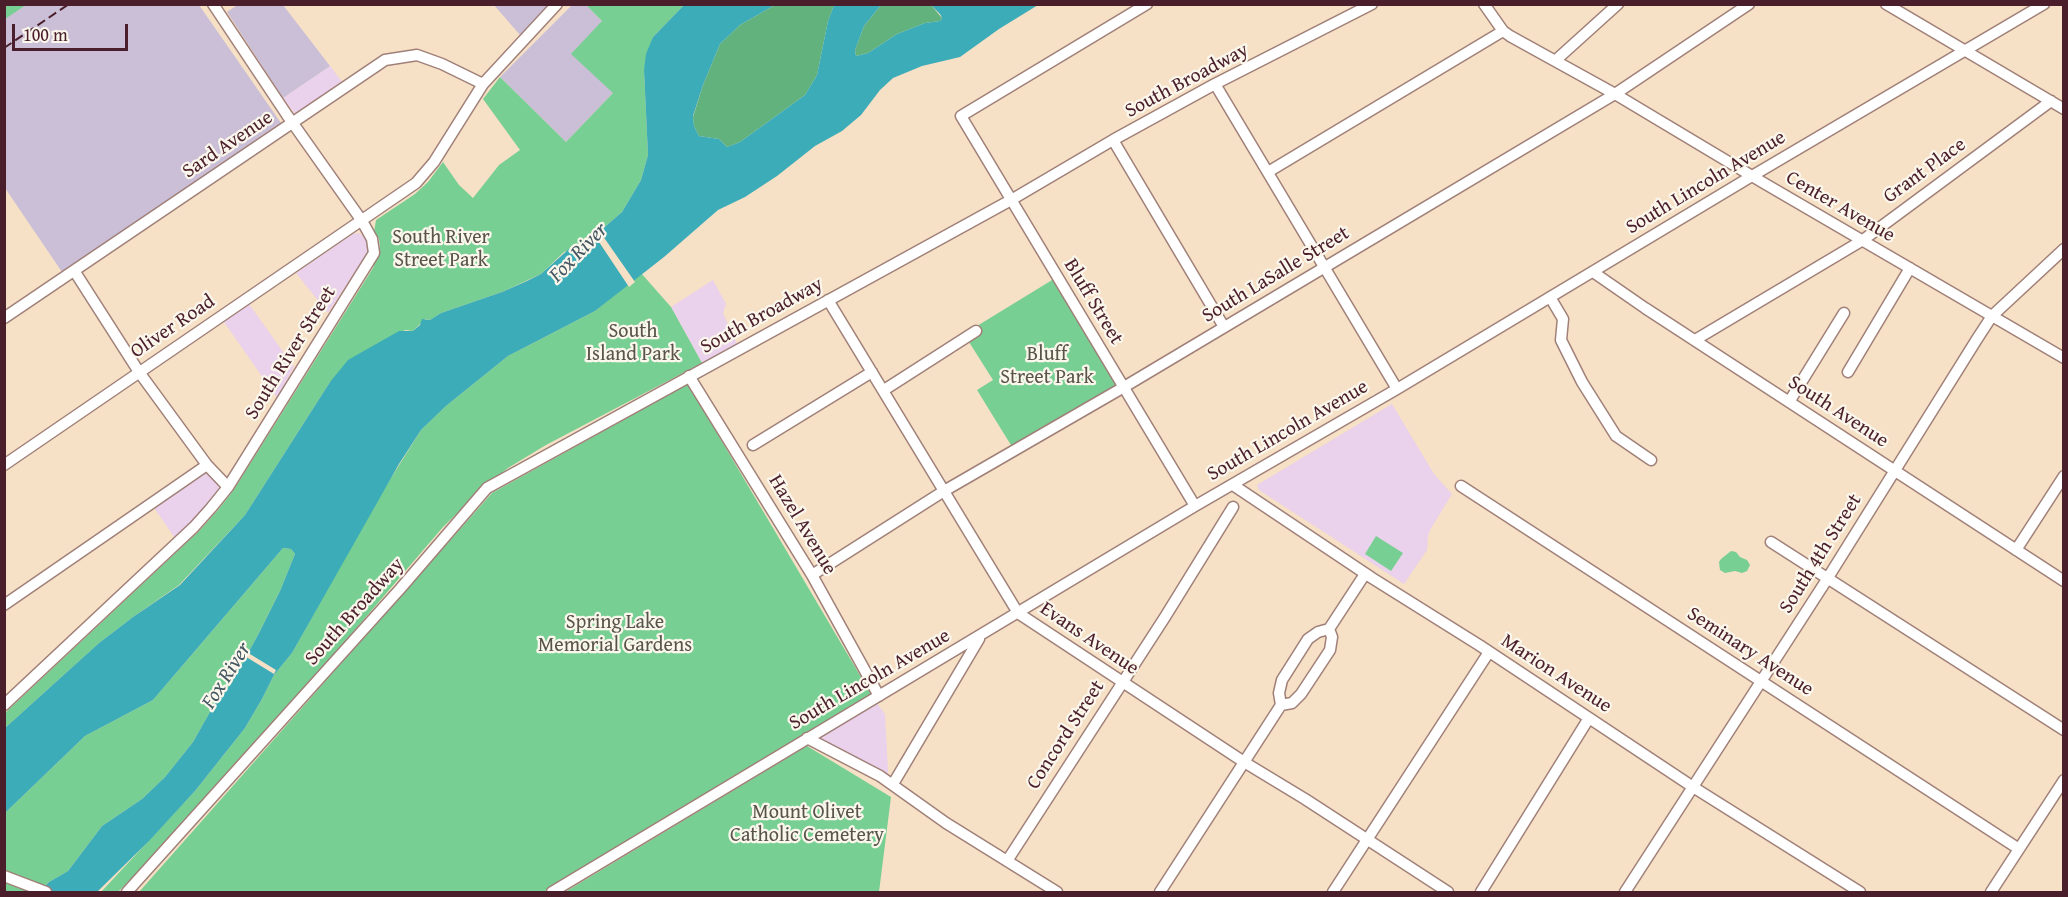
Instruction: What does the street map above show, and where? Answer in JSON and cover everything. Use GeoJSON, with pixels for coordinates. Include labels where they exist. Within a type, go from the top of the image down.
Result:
{"type":"FeatureCollection","features":[{"type":"Feature","properties":{"kind":"street"},"geometry":{"type":"LineString","coordinates":[[213,4],[292,123],[362,221],[416,183],[434,162],[483,84],[557,4]]}},
{"type":"Feature","properties":{"kind":"street","name":"Bluff Street"},"geometry":{"type":"LineString","coordinates":[[1148,4],[961,116],[1194,506]]}},
{"type":"Feature","properties":{"kind":"street","name":"South Broadway"},"geometry":{"type":"LineString","coordinates":[[127,892],[400,589],[487,488],[1011,200],[1215,84],[1372,4]]}},
{"type":"Feature","properties":{"kind":"street","name":"Center Avenue"},"geometry":{"type":"LineString","coordinates":[[1484,4],[1503,31],[1615,94],[2064,358]]}},
{"type":"Feature","properties":{"kind":"street"},"geometry":{"type":"LineString","coordinates":[[1556,60],[1618,4]]}},
{"type":"Feature","properties":{"kind":"street","name":"South LaSalle Street"},"geometry":{"type":"LineString","coordinates":[[815,572],[944,491],[1124,387],[1615,94],[1749,4]]}},
{"type":"Feature","properties":{"kind":"street"},"geometry":{"type":"LineString","coordinates":[[1886,4],[2064,109]]}},
{"type":"Feature","properties":{"kind":"street","name":"South Lincoln Avenue"},"geometry":{"type":"LineString","coordinates":[[552,892],[1194,506],[1397,389],[2044,4]]}},
{"type":"Feature","properties":{"kind":"street"},"geometry":{"type":"LineString","coordinates":[[1268,172],[1503,31]]}},
{"type":"Feature","properties":{"kind":"street","name":"Sard Avenue"},"geometry":{"type":"LineString","coordinates":[[4,318],[386,60],[417,55],[442,64],[483,84]]}},
{"type":"Feature","properties":{"kind":"street"},"geometry":{"type":"LineString","coordinates":[[1215,84],[1397,389]]}},
{"type":"Feature","properties":{"kind":"street","name":"Grant Place"},"geometry":{"type":"LineString","coordinates":[[1695,340],[1863,240],[2051,101]]}},
{"type":"Feature","properties":{"kind":"street"},"geometry":{"type":"LineString","coordinates":[[1113,140],[1224,327]]}},
{"type":"Feature","properties":{"kind":"street","name":"Oliver Road"},"geometry":{"type":"LineString","coordinates":[[4,465],[362,221]]}},
{"type":"Feature","properties":{"kind":"street","name":"South River Street"},"geometry":{"type":"LineString","coordinates":[[4,705],[194,527],[228,487],[374,254],[372,239],[362,221]]}},
{"type":"Feature","properties":{"kind":"street","name":"South 4th Street"},"geometry":{"type":"LineString","coordinates":[[1627,889],[1762,681],[1992,316],[2064,249]]}},
{"type":"Feature","properties":{"kind":"street"},"geometry":{"type":"LineString","coordinates":[[1848,372],[1910,268]]}},
{"type":"Feature","properties":{"kind":"street"},"geometry":{"type":"LineString","coordinates":[[75,272],[138,372],[207,465],[228,487]]}},
{"type":"Feature","properties":{"kind":"street","name":"South Avenue"},"geometry":{"type":"LineString","coordinates":[[1593,272],[2064,581]]}},
{"type":"Feature","properties":{"kind":"street"},"geometry":{"type":"LineString","coordinates":[[1550,297],[1563,319],[1561,340],[1570,361],[1593,400],[1616,436],[1651,460]]}},
{"type":"Feature","properties":{"kind":"street","name":"Evans Avenue"},"geometry":{"type":"LineString","coordinates":[[828,300],[1018,613],[1244,762],[1448,892]]}},
{"type":"Feature","properties":{"kind":"street"},"geometry":{"type":"LineString","coordinates":[[1789,402],[1844,313]]}},
{"type":"Feature","properties":{"kind":"street"},"geometry":{"type":"LineString","coordinates":[[884,390],[976,331]]}},
{"type":"Feature","properties":{"kind":"street"},"geometry":{"type":"LineString","coordinates":[[753,445],[872,372]]}},
{"type":"Feature","properties":{"kind":"street","name":"Hazel Avenue"},"geometry":{"type":"LineString","coordinates":[[689,376],[815,572],[879,696]]}},
{"type":"Feature","properties":{"kind":"street"},"geometry":{"type":"LineString","coordinates":[[4,604],[207,465]]}},
{"type":"Feature","properties":{"kind":"street"},"geometry":{"type":"LineString","coordinates":[[2016,550],[2064,476]]}},
{"type":"Feature","properties":{"kind":"street","name":"Marion Avenue"},"geometry":{"type":"LineString","coordinates":[[1233,485],[1365,574],[1489,652],[1693,787],[1860,892]]}},
{"type":"Feature","properties":{"kind":"street","name":"Seminary Avenue"},"geometry":{"type":"LineString","coordinates":[[1461,486],[2019,849]]}},
{"type":"Feature","properties":{"kind":"street","name":"Concord Street"},"geometry":{"type":"LineString","coordinates":[[1007,861],[1165,617],[1233,507]]}},
{"type":"Feature","properties":{"kind":"street"},"geometry":{"type":"LineString","coordinates":[[1771,542],[2064,730]]}},
{"type":"Feature","properties":{"kind":"street"},"geometry":{"type":"LineString","coordinates":[[1160,892],[1281,705],[1279,693],[1282,680],[1308,639],[1318,632],[1329,629],[1365,574]]}},
{"type":"Feature","properties":{"kind":"street"},"geometry":{"type":"LineString","coordinates":[[1281,705],[1292,703],[1301,694],[1330,650],[1332,637],[1329,629]]}},
{"type":"Feature","properties":{"kind":"street"},"geometry":{"type":"LineString","coordinates":[[893,784],[981,636]]}},
{"type":"Feature","properties":{"kind":"street"},"geometry":{"type":"LineString","coordinates":[[1333,892],[1489,652]]}},
{"type":"Feature","properties":{"kind":"street"},"geometry":{"type":"LineString","coordinates":[[1482,892],[1589,718]]}},
{"type":"Feature","properties":{"kind":"street"},"geometry":{"type":"LineString","coordinates":[[807,738],[893,784],[946,823],[1057,892]]}},
{"type":"Feature","properties":{"kind":"street"},"geometry":{"type":"LineString","coordinates":[[1991,892],[2064,780]]}},
{"type":"Feature","properties":{"kind":"street"},"geometry":{"type":"LineString","coordinates":[[4,876],[46,892]]}},
{"type":"Feature","properties":{"kind":"street"},"geometry":{"type":"LineString","coordinates":[[1627,889],[1639,892]]}},
{"type":"Feature","properties":{"kind":"shaded area"},"geometry":{"type":"Polygon","coordinates":[[[239,4],[283,5],[330,66],[283,98],[227,12],[239,4]]]}},
{"type":"Feature","properties":{"kind":"shaded area"},"geometry":{"type":"Polygon","coordinates":[[[26,5],[199,5],[281,123],[62,272],[5,188],[4,19],[26,5]]]}},
{"type":"Feature","properties":{"kind":"shaded area"},"geometry":{"type":"Polygon","coordinates":[[[494,5],[548,5],[520,35],[494,5]]]}},
{"type":"Feature","properties":{"kind":"shaded area"},"geometry":{"type":"Polygon","coordinates":[[[572,5],[586,5],[602,21],[613,93],[566,142],[500,77],[572,5]]]}},
{"type":"Feature","properties":{"kind":"shaded area"},"geometry":{"type":"Polygon","coordinates":[[[330,66],[343,83],[296,115],[283,98],[330,66]]]}},
{"type":"Feature","properties":{"kind":"shaded area"},"geometry":{"type":"Polygon","coordinates":[[[359,233],[367,240],[368,252],[328,313],[296,273],[353,234],[359,233]]]}},
{"type":"Feature","properties":{"kind":"shaded area"},"geometry":{"type":"Polygon","coordinates":[[[713,280],[726,304],[723,313],[737,344],[702,363],[671,307],[713,280]]]}},
{"type":"Feature","properties":{"kind":"shaded area"},"geometry":{"type":"Polygon","coordinates":[[[249,304],[294,367],[277,398],[224,322],[249,304]]]}},
{"type":"Feature","properties":{"kind":"shaded area"},"geometry":{"type":"Polygon","coordinates":[[[1392,404],[1434,474],[1452,494],[1430,530],[1427,550],[1404,584],[1259,490],[1257,485],[1392,404]]]}},
{"type":"Feature","properties":{"kind":"shaded area"},"geometry":{"type":"Polygon","coordinates":[[[207,467],[226,487],[177,541],[152,505],[207,467]]]}},
{"type":"Feature","properties":{"kind":"shaded area"},"geometry":{"type":"Polygon","coordinates":[[[876,702],[885,714],[889,789],[812,739],[876,702]]]}},
{"type":"Feature","properties":{"kind":"green space"},"geometry":{"type":"Polygon","coordinates":[[[5,4],[26,4],[26,5],[5,19],[5,4]]]}},
{"type":"Feature","properties":{"kind":"green space","name":"South River Street Park"},"geometry":{"type":"Polygon","coordinates":[[[586,5],[684,5],[653,37],[644,70],[648,155],[641,180],[622,212],[585,244],[564,252],[541,274],[502,292],[441,313],[430,320],[425,319],[413,331],[405,330],[330,382],[245,515],[179,585],[99,643],[5,728],[5,713],[200,530],[233,491],[373,268],[380,247],[379,239],[374,232],[376,220],[415,194],[428,182],[443,162],[459,185],[473,198],[499,165],[520,150],[483,99],[500,77],[566,142],[613,93],[571,54],[602,21],[586,5]]]}},
{"type":"Feature","properties":{"kind":"green space"},"geometry":{"type":"Polygon","coordinates":[[[775,5],[834,5],[828,21],[817,75],[805,95],[740,142],[727,147],[719,139],[699,136],[693,117],[720,44],[740,25],[775,5]]]}},
{"type":"Feature","properties":{"kind":"green space"},"geometry":{"type":"Polygon","coordinates":[[[881,5],[931,5],[942,18],[940,21],[925,23],[897,34],[868,53],[856,56],[855,50],[864,26],[881,5]]]}},
{"type":"Feature","properties":{"kind":"green space","name":"South Island Park"},"geometry":{"type":"Polygon","coordinates":[[[641,273],[671,307],[702,363],[546,445],[508,468],[485,486],[443,527],[318,673],[174,835],[118,892],[101,892],[195,791],[245,728],[274,675],[292,653],[376,502],[421,430],[446,406],[508,356],[595,311],[641,273]]]}},
{"type":"Feature","properties":{"kind":"green space","name":"Bluff Street Park"},"geometry":{"type":"Polygon","coordinates":[[[1057,277],[1124,387],[1014,450],[977,390],[993,380],[969,342],[982,334],[977,326],[1057,277]]]}},
{"type":"Feature","properties":{"kind":"green space","name":"Spring Lake Memorial Gardens"},"geometry":{"type":"Polygon","coordinates":[[[688,384],[871,694],[543,892],[139,892],[492,493],[688,384]]]}},
{"type":"Feature","properties":{"kind":"green space"},"geometry":{"type":"Polygon","coordinates":[[[1376,536],[1403,553],[1391,571],[1365,554],[1376,536]]]}},
{"type":"Feature","properties":{"kind":"green space"},"geometry":{"type":"Polygon","coordinates":[[[283,548],[291,549],[295,554],[259,633],[231,684],[215,703],[193,742],[165,777],[142,799],[102,826],[68,871],[49,882],[40,892],[5,892],[5,813],[85,736],[153,700],[283,548]]]}},
{"type":"Feature","properties":{"kind":"green space"},"geometry":{"type":"Polygon","coordinates":[[[1731,551],[1747,560],[1750,565],[1747,571],[1725,573],[1720,570],[1719,562],[1731,551]]]}},
{"type":"Feature","properties":{"kind":"green space","name":"Mount Olivet Catholic Cemetery"},"geometry":{"type":"Polygon","coordinates":[[[807,746],[891,797],[879,892],[565,892],[807,746]]]}},
{"type":"Feature","properties":{"kind":"water","name":"Fox River"},"geometry":{"type":"Polygon","coordinates":[[[684,5],[775,5],[740,25],[720,44],[703,85],[693,116],[694,126],[699,136],[719,139],[727,147],[740,142],[805,95],[817,75],[828,21],[834,5],[881,5],[864,26],[855,50],[856,56],[868,53],[897,34],[925,23],[940,21],[942,18],[940,14],[931,5],[1038,5],[960,57],[922,66],[893,78],[880,90],[861,115],[842,131],[815,146],[777,176],[745,197],[718,210],[664,257],[595,311],[508,356],[446,406],[421,430],[399,464],[292,653],[274,675],[245,728],[195,791],[149,841],[97,892],[40,892],[49,882],[68,871],[102,826],[142,799],[165,777],[193,742],[215,703],[231,684],[259,633],[295,554],[291,549],[283,548],[153,700],[85,736],[5,813],[5,728],[99,643],[180,585],[245,515],[330,382],[348,360],[399,331],[413,331],[420,325],[422,319],[430,320],[441,313],[502,292],[541,274],[570,248],[585,244],[622,212],[641,180],[648,155],[644,70],[646,54],[653,37],[684,5]]]}},
{"type":"Feature","properties":{"kind":"pier"},"geometry":{"type":"Polygon","coordinates":[[[598,229],[635,282],[629,287],[593,233],[598,229]]]}},
{"type":"Feature","properties":{"kind":"pier"},"geometry":{"type":"Polygon","coordinates":[[[245,651],[276,670],[274,674],[243,655],[245,651]]]}},
{"type":"Feature","properties":{"kind":"railway"},"geometry":{"type":"LineString","coordinates":[[4,48],[69,4]]}}]}
